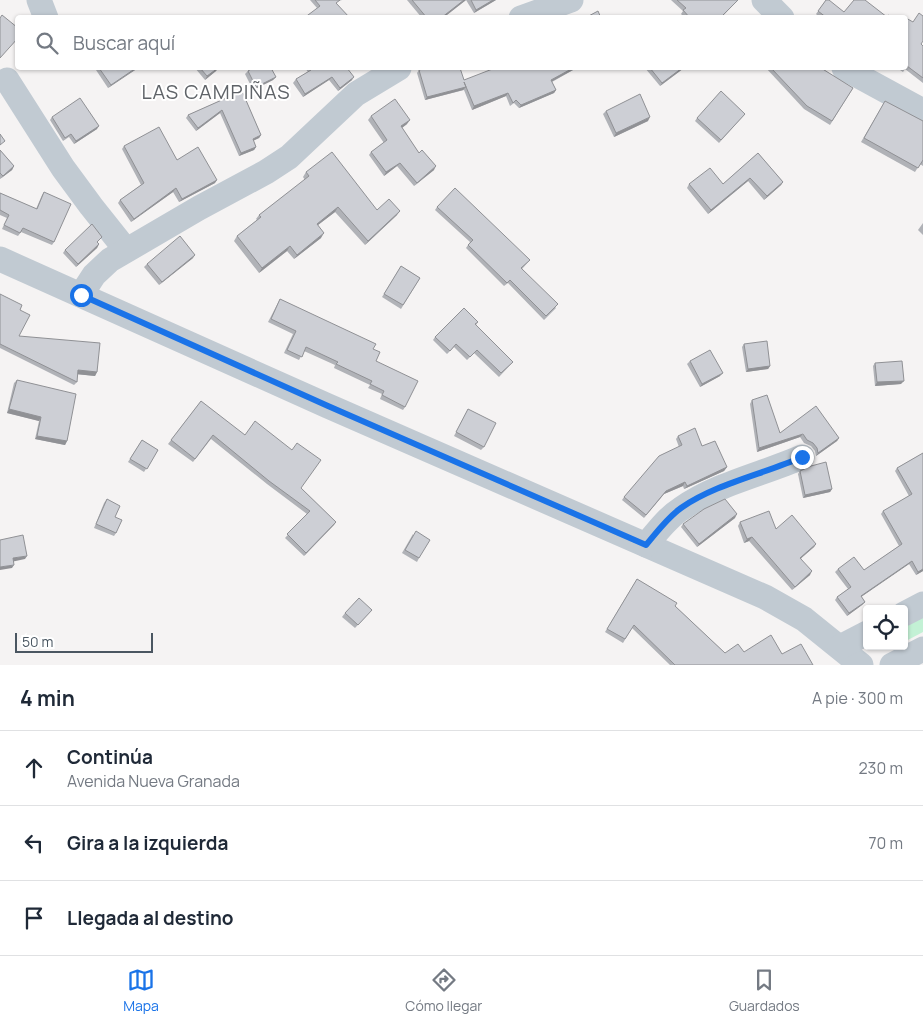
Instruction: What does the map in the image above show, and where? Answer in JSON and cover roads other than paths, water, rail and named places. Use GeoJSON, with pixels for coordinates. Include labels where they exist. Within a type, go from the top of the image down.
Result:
{"type":"FeatureCollection","features":[{"type":"Feature","properties":{"kind":"street"},"geometry":{"type":"LineString","coordinates":[[39,0],[45,15]]}},
{"type":"Feature","properties":{"kind":"street"},"geometry":{"type":"LineString","coordinates":[[529,15],[571,0]]}},
{"type":"Feature","properties":{"kind":"street"},"geometry":{"type":"LineString","coordinates":[[764,0],[779,15]]}},
{"type":"Feature","properties":{"kind":"street"},"geometry":{"type":"LineString","coordinates":[[81,295],[101,268],[126,250],[266,172],[289,156],[356,94],[369,84],[395,70]]}},
{"type":"Feature","properties":{"kind":"street"},"geometry":{"type":"LineString","coordinates":[[848,70],[923,112]]}},
{"type":"Feature","properties":{"kind":"street"},"geometry":{"type":"LineString","coordinates":[[9,78],[63,168],[126,250]]}},
{"type":"Feature","properties":{"kind":"street"},"geometry":{"type":"LineString","coordinates":[[0,259],[328,406],[765,596],[804,620],[861,665]]}},
{"type":"Feature","properties":{"kind":"street"},"geometry":{"type":"LineString","coordinates":[[646,545],[669,518],[682,508],[722,487],[802,457]]}},
{"type":"Feature","properties":{"kind":"street"},"geometry":{"type":"LineString","coordinates":[[908,612],[923,604]]}},
{"type":"Feature","properties":{"kind":"street"},"geometry":{"type":"LineString","coordinates":[[840,647],[863,635]]}},
{"type":"Feature","properties":{"kind":"street"},"geometry":{"type":"LineString","coordinates":[[892,665],[923,649]]}},
{"type":"Feature","properties":{"kind":"district","name":"LAS CAMPIÑAS"},"geometry":{"type":"Point","coordinates":[216,92]}}]}
